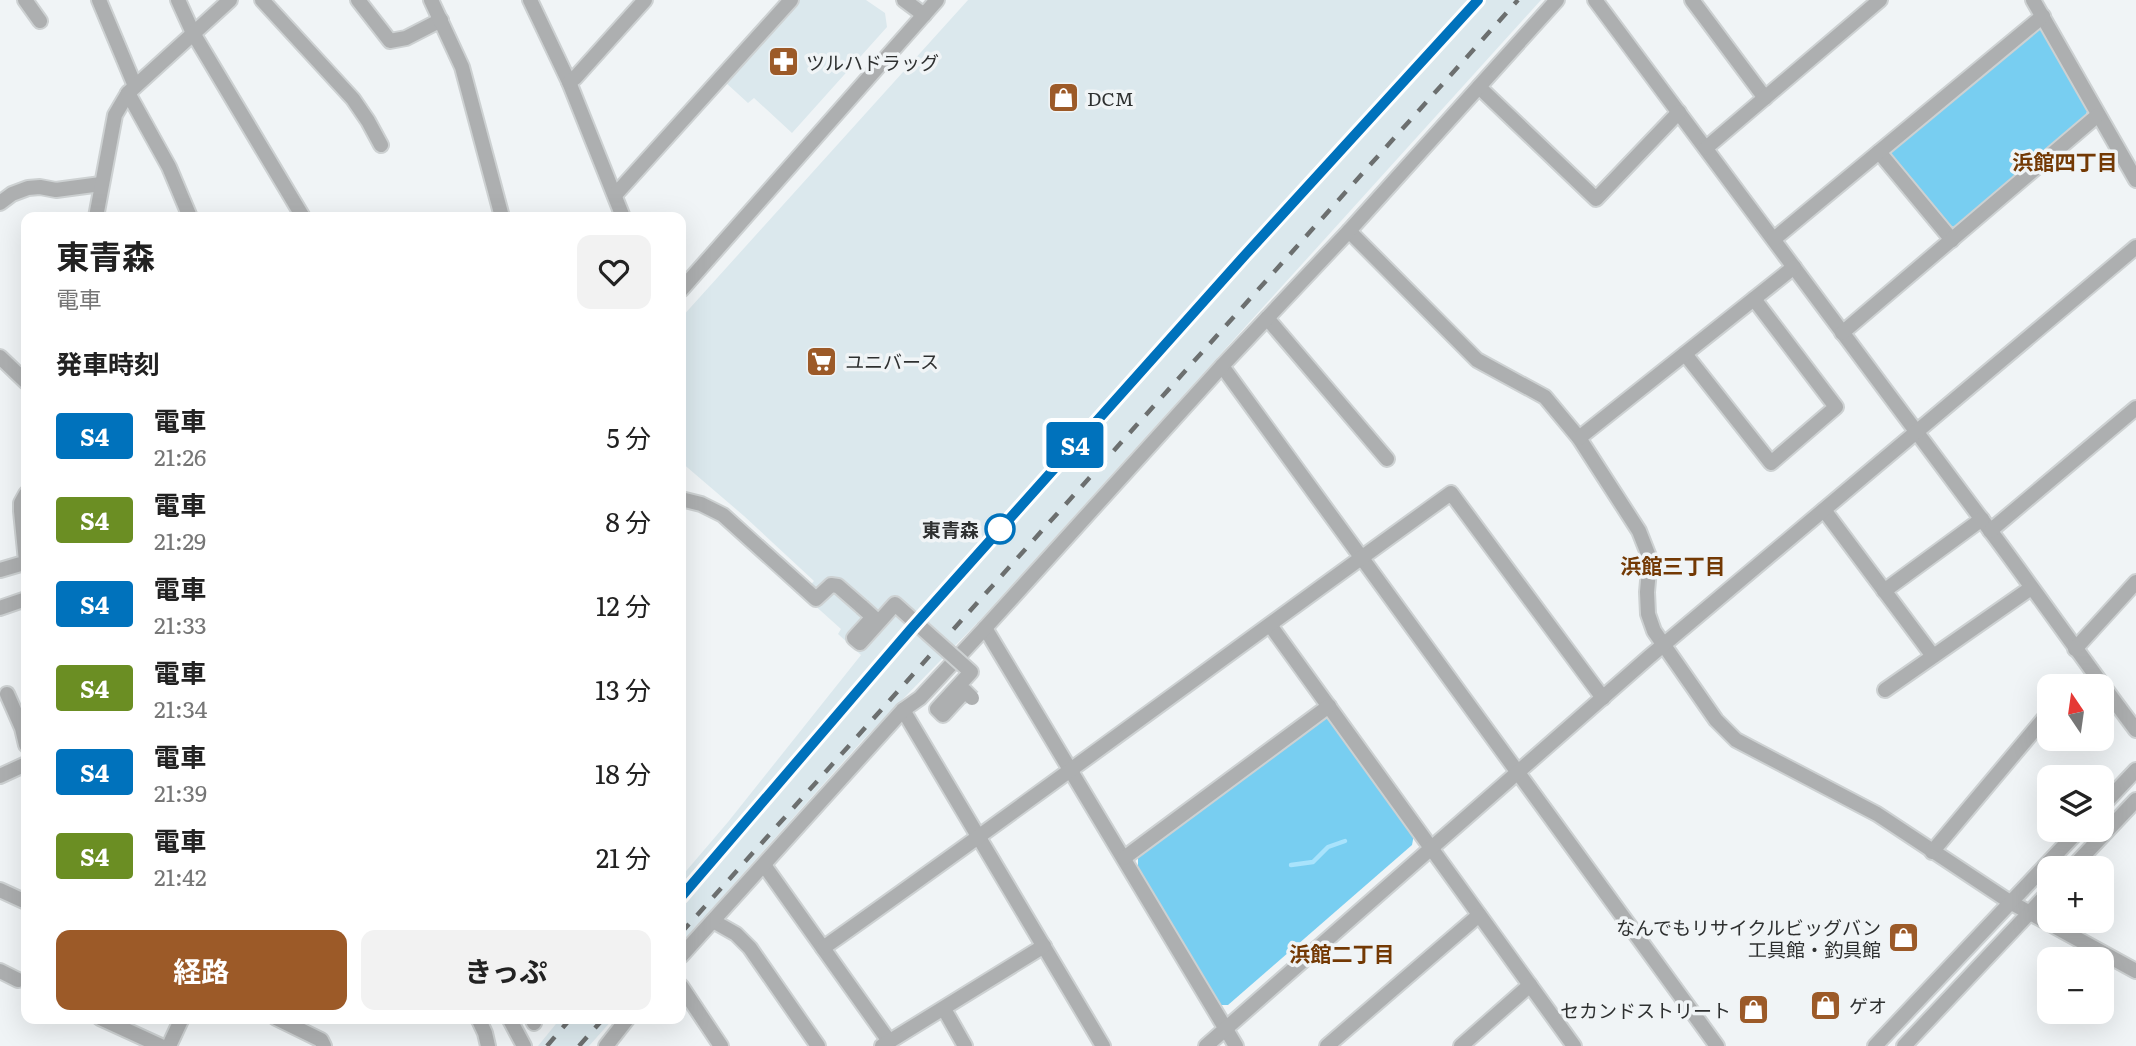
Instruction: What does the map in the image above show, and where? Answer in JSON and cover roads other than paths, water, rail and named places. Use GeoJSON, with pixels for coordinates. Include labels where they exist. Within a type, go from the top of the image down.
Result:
{"type":"FeatureCollection","features":[{"type":"Feature","properties":{"kind":"street"},"geometry":{"type":"LineString","coordinates":[[25,0],[40,21]]}},
{"type":"Feature","properties":{"kind":"street"},"geometry":{"type":"LineString","coordinates":[[99,0],[132,90],[188,212]]}},
{"type":"Feature","properties":{"kind":"street"},"geometry":{"type":"LineString","coordinates":[[178,0],[193,33],[300,212]]}},
{"type":"Feature","properties":{"kind":"street"},"geometry":{"type":"LineString","coordinates":[[97,212],[115,115],[132,90],[230,0]]}},
{"type":"Feature","properties":{"kind":"street"},"geometry":{"type":"LineString","coordinates":[[262,0],[354,99],[380,145]]}},
{"type":"Feature","properties":{"kind":"street"},"geometry":{"type":"LineString","coordinates":[[358,0],[390,41],[406,37],[441,20]]}},
{"type":"Feature","properties":{"kind":"street"},"geometry":{"type":"LineString","coordinates":[[430,0],[462,67],[501,212]]}},
{"type":"Feature","properties":{"kind":"street"},"geometry":{"type":"LineString","coordinates":[[530,0],[569,82],[621,212]]}},
{"type":"Feature","properties":{"kind":"street"},"geometry":{"type":"LineString","coordinates":[[569,82],[645,0]]}},
{"type":"Feature","properties":{"kind":"street"},"geometry":{"type":"LineString","coordinates":[[615,195],[790,0]]}},
{"type":"Feature","properties":{"kind":"street"},"geometry":{"type":"LineString","coordinates":[[904,0],[924,15]]}},
{"type":"Feature","properties":{"kind":"street"},"geometry":{"type":"LineString","coordinates":[[686,284],[937,0]]}},
{"type":"Feature","properties":{"kind":"street"},"geometry":{"type":"LineString","coordinates":[[686,951],[904,710],[920,698],[1222,366],[1349,231],[1557,0]]}},
{"type":"Feature","properties":{"kind":"street"},"geometry":{"type":"LineString","coordinates":[[1595,0],[2136,730]]}},
{"type":"Feature","properties":{"kind":"street"},"geometry":{"type":"LineString","coordinates":[[1692,0],[1765,98]]}},
{"type":"Feature","properties":{"kind":"street"},"geometry":{"type":"LineString","coordinates":[[1706,148],[1880,0]]}},
{"type":"Feature","properties":{"kind":"street"},"geometry":{"type":"LineString","coordinates":[[2033,0],[2136,180]]}},
{"type":"Feature","properties":{"kind":"street"},"geometry":{"type":"LineString","coordinates":[[1774,239],[2043,16]]}},
{"type":"Feature","properties":{"kind":"street"},"geometry":{"type":"LineString","coordinates":[[1479,87],[1596,199],[1679,112]]}},
{"type":"Feature","properties":{"kind":"street"},"geometry":{"type":"LineString","coordinates":[[1842,333],[2098,115]]}},
{"type":"Feature","properties":{"kind":"street"},"geometry":{"type":"LineString","coordinates":[[1879,152],[1952,240]]}},
{"type":"Feature","properties":{"kind":"street"},"geometry":{"type":"LineString","coordinates":[[0,203],[12,194],[28,188],[63,190],[101,184]]}},
{"type":"Feature","properties":{"kind":"street"},"geometry":{"type":"LineString","coordinates":[[1349,231],[1477,360],[1545,397],[1579,438],[1639,531],[1650,559],[1648,614],[1654,631],[1716,720],[1736,740],[1877,814],[2010,902],[2136,971]]}},
{"type":"Feature","properties":{"kind":"street"},"geometry":{"type":"LineString","coordinates":[[1206,1046],[1665,644],[2136,247]]}},
{"type":"Feature","properties":{"kind":"street"},"geometry":{"type":"LineString","coordinates":[[1579,438],[1794,267]]}},
{"type":"Feature","properties":{"kind":"street"},"geometry":{"type":"LineString","coordinates":[[1685,354],[1771,463],[1836,407],[1754,299]]}},
{"type":"Feature","properties":{"kind":"street"},"geometry":{"type":"LineString","coordinates":[[1267,318],[1387,459]]}},
{"type":"Feature","properties":{"kind":"street"},"geometry":{"type":"LineString","coordinates":[[0,358],[21,377]]}},
{"type":"Feature","properties":{"kind":"street"},"geometry":{"type":"LineString","coordinates":[[1222,366],[1715,1045]]}},
{"type":"Feature","properties":{"kind":"street"},"geometry":{"type":"LineString","coordinates":[[1884,591],[1986,525],[2136,408]]}},
{"type":"Feature","properties":{"kind":"street"},"geometry":{"type":"LineString","coordinates":[[823,948],[1451,493],[1603,698]]}},
{"type":"Feature","properties":{"kind":"street"},"geometry":{"type":"LineString","coordinates":[[686,500],[723,515],[816,599],[831,585],[838,586],[873,617],[854,638],[860,643],[895,604],[971,672],[937,709],[943,715],[965,691],[972,698]]}},
{"type":"Feature","properties":{"kind":"street"},"geometry":{"type":"LineString","coordinates":[[1824,510],[1933,656]]}},
{"type":"Feature","properties":{"kind":"street"},"geometry":{"type":"LineString","coordinates":[[0,570],[21,565]]}},
{"type":"Feature","properties":{"kind":"street"},"geometry":{"type":"LineString","coordinates":[[2075,649],[2136,582]]}},
{"type":"Feature","properties":{"kind":"street"},"geometry":{"type":"LineString","coordinates":[[1885,690],[2031,588]]}},
{"type":"Feature","properties":{"kind":"street"},"geometry":{"type":"LineString","coordinates":[[0,608],[21,601]]}},
{"type":"Feature","properties":{"kind":"street"},"geometry":{"type":"LineString","coordinates":[[1270,625],[1574,1046]]}},
{"type":"Feature","properties":{"kind":"street"},"geometry":{"type":"LineString","coordinates":[[985,628],[1236,1046]]}},
{"type":"Feature","properties":{"kind":"street"},"geometry":{"type":"LineString","coordinates":[[7,694],[21,726]]}},
{"type":"Feature","properties":{"kind":"street"},"geometry":{"type":"LineString","coordinates":[[1124,858],[1329,706]]}},
{"type":"Feature","properties":{"kind":"street"},"geometry":{"type":"LineString","coordinates":[[904,710],[1103,1046]]}},
{"type":"Feature","properties":{"kind":"street"},"geometry":{"type":"LineString","coordinates":[[1932,852],[2037,727]]}},
{"type":"Feature","properties":{"kind":"street"},"geometry":{"type":"LineString","coordinates":[[0,776],[21,766]]}},
{"type":"Feature","properties":{"kind":"street"},"geometry":{"type":"LineString","coordinates":[[2114,793],[2136,770]]}},
{"type":"Feature","properties":{"kind":"street"},"geometry":{"type":"LineString","coordinates":[[2083,856],[2136,800]]}},
{"type":"Feature","properties":{"kind":"street"},"geometry":{"type":"LineString","coordinates":[[1875,1046],[2068,842]]}},
{"type":"Feature","properties":{"kind":"street"},"geometry":{"type":"LineString","coordinates":[[764,865],[823,948],[885,1044],[1044,946]]}},
{"type":"Feature","properties":{"kind":"street"},"geometry":{"type":"LineString","coordinates":[[0,890],[21,900]]}},
{"type":"Feature","properties":{"kind":"street"},"geometry":{"type":"LineString","coordinates":[[1904,1046],[2037,905]]}},
{"type":"Feature","properties":{"kind":"street"},"geometry":{"type":"LineString","coordinates":[[1326,1046],[1479,915]]}},
{"type":"Feature","properties":{"kind":"street"},"geometry":{"type":"LineString","coordinates":[[713,921],[736,934],[750,948],[817,1046]]}},
{"type":"Feature","properties":{"kind":"street"},"geometry":{"type":"LineString","coordinates":[[0,971],[18,980]]}},
{"type":"Feature","properties":{"kind":"street"},"geometry":{"type":"LineString","coordinates":[[1461,1046],[1530,985]]}},
{"type":"Feature","properties":{"kind":"street"},"geometry":{"type":"LineString","coordinates":[[686,994],[721,1046]]}},
{"type":"Feature","properties":{"kind":"street"},"geometry":{"type":"LineString","coordinates":[[944,1009],[965,1046]]}},
{"type":"Feature","properties":{"kind":"street"},"geometry":{"type":"LineString","coordinates":[[113,1024],[161,1046]]}},
{"type":"Feature","properties":{"kind":"street"},"geometry":{"type":"LineString","coordinates":[[169,1046],[179,1024]]}},
{"type":"Feature","properties":{"kind":"street"},"geometry":{"type":"LineString","coordinates":[[288,1024],[321,1040],[324,1046]]}},
{"type":"Feature","properties":{"kind":"street"},"geometry":{"type":"LineString","coordinates":[[483,1024],[488,1046]]}},
{"type":"Feature","properties":{"kind":"street"},"geometry":{"type":"LineString","coordinates":[[512,1024],[524,1046]]}},
{"type":"Feature","properties":{"kind":"street"},"geometry":{"type":"LineString","coordinates":[[606,1046],[623,1024]]}},
{"type":"Feature","properties":{"kind":"waterway"},"geometry":{"type":"LineString","coordinates":[[1291,865],[1313,862],[1328,847],[1345,841]]}},
{"type":"Feature","properties":{"kind":"railway"},"geometry":{"type":"LineString","coordinates":[[686,890],[893,649],[1246,254],[1478,0]]}},
{"type":"Feature","properties":{"kind":"railway"},"geometry":{"type":"LineString","coordinates":[[686,927],[1518,0]]}},
{"type":"Feature","properties":{"kind":"railway"},"geometry":{"type":"LineString","coordinates":[[547,1046],[566,1024]]}},
{"type":"Feature","properties":{"kind":"railway"},"geometry":{"type":"LineString","coordinates":[[579,1046],[599,1024]]}},
{"type":"Feature","properties":{"kind":"train","name":"S4"},"geometry":{"type":"LineString","coordinates":[[686,891],[911,629],[1246,254],[1478,0]]}},
{"type":"Feature","properties":{"kind":"place","name":"ツルハドラッグ"},"geometry":{"type":"Point","coordinates":[783,62]}},
{"type":"Feature","properties":{"kind":"place","name":"DCM"},"geometry":{"type":"Point","coordinates":[1064,98]}},
{"type":"Feature","properties":{"kind":"place","name":"ユニバース"},"geometry":{"type":"Point","coordinates":[822,361]}},
{"type":"Feature","properties":{"kind":"place","name":"東青森"},"geometry":{"type":"Point","coordinates":[1000,529]}},
{"type":"Feature","properties":{"kind":"place","name":"なんでもリサイクルビッグバン 工具館・釣具館"},"geometry":{"type":"Point","coordinates":[1904,938]}},
{"type":"Feature","properties":{"kind":"place","name":"ゲオ"},"geometry":{"type":"Point","coordinates":[1826,1005]}},
{"type":"Feature","properties":{"kind":"place","name":"セカンドストリート"},"geometry":{"type":"Point","coordinates":[1754,1010]}},
{"type":"Feature","properties":{"kind":"district","name":"浜館四丁目"},"geometry":{"type":"Point","coordinates":[2065,160]}},
{"type":"Feature","properties":{"kind":"district","name":"浜館三丁目"},"geometry":{"type":"Point","coordinates":[1673,564]}},
{"type":"Feature","properties":{"kind":"district","name":"浜館二丁目"},"geometry":{"type":"Point","coordinates":[1342,952]}}]}
